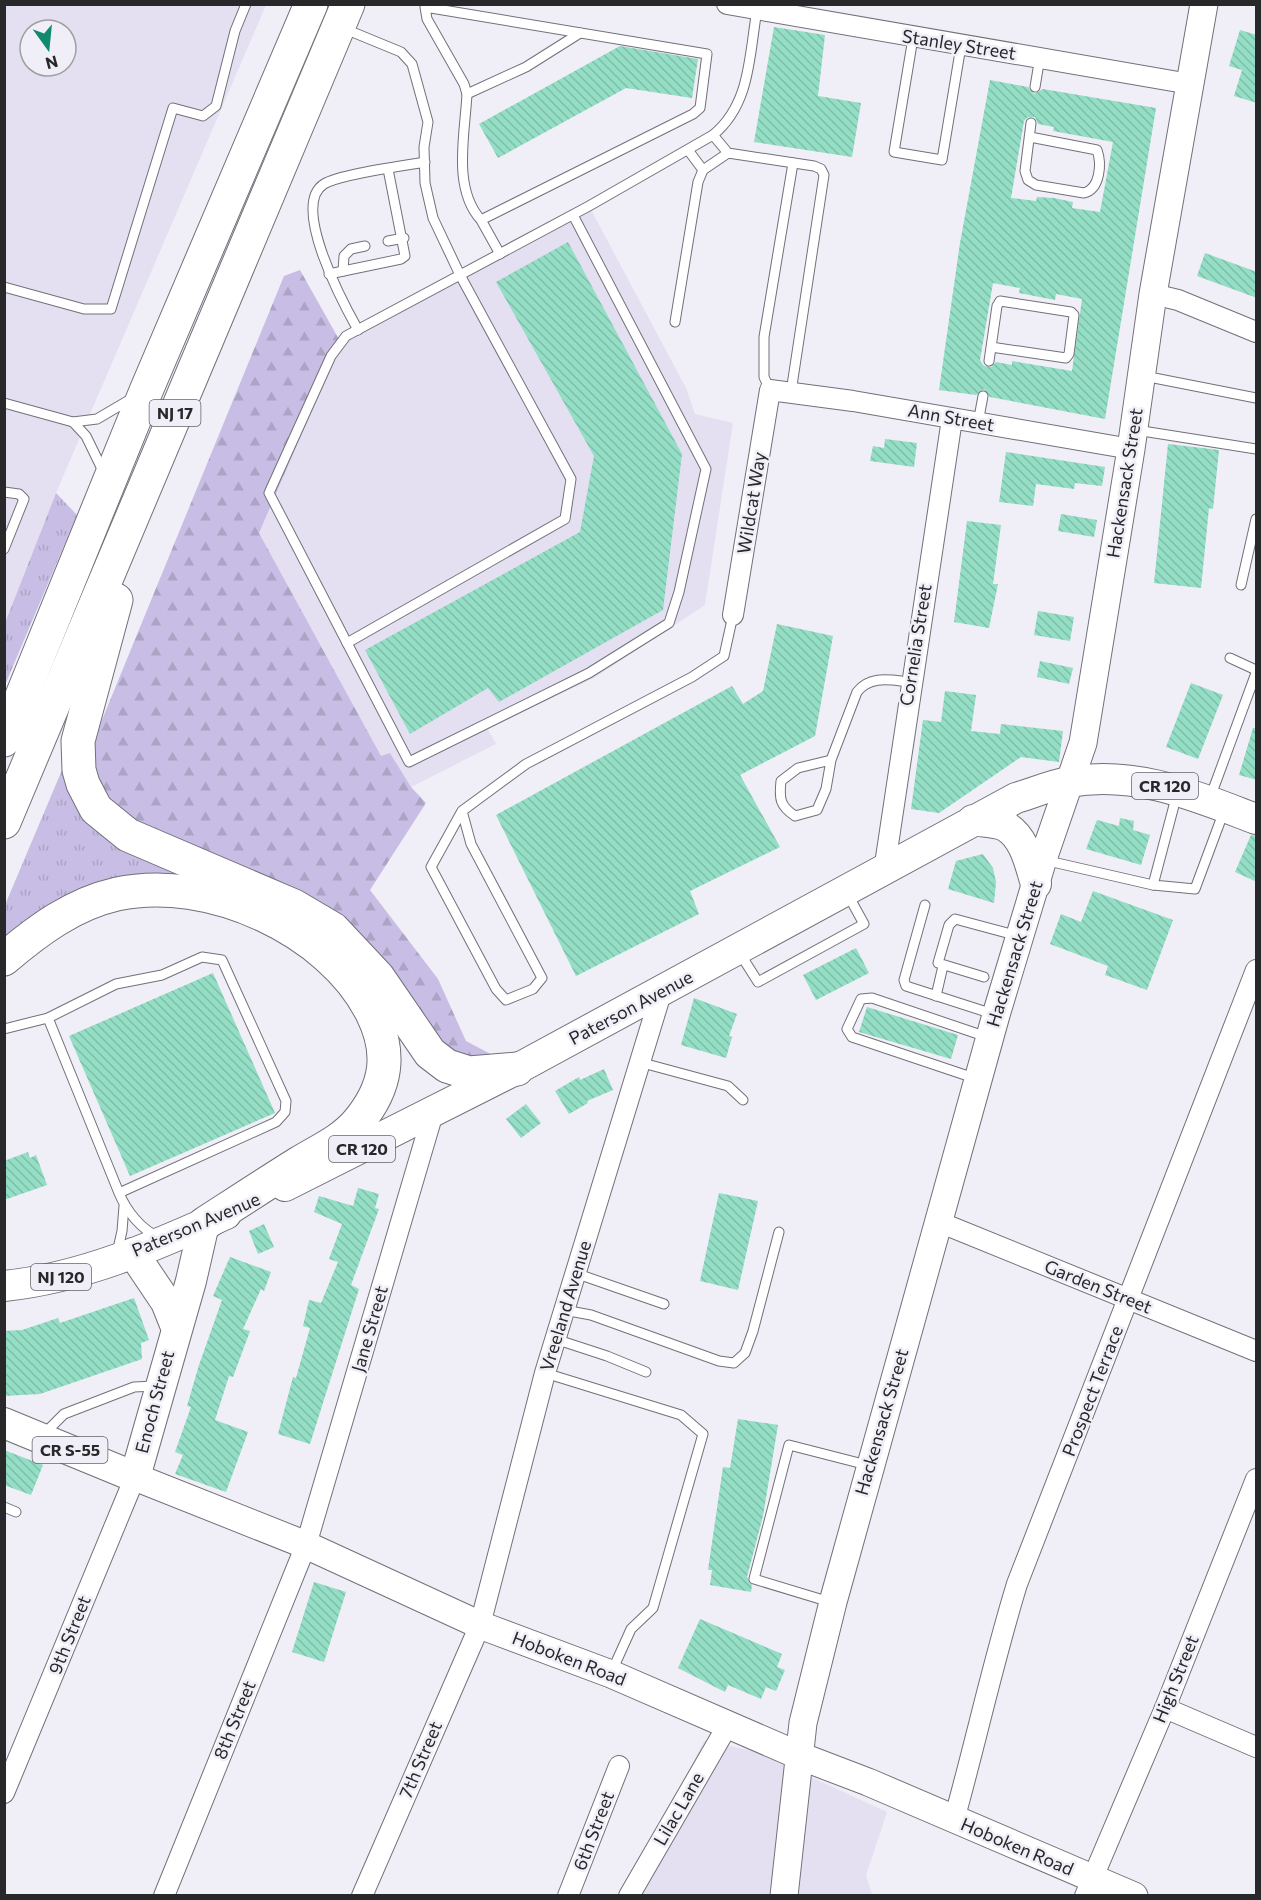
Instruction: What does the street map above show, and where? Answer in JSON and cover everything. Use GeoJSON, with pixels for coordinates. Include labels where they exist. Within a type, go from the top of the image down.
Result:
{"type":"FeatureCollection","features":[{"type":"Feature","properties":{"kind":"highway","name":"NJ 17"},"geometry":{"type":"LineString","coordinates":[[4,740],[146,391],[311,4]]}},
{"type":"Feature","properties":{"kind":"highway","name":"NJ 17"},"geometry":{"type":"LineString","coordinates":[[4,822],[342,15]]}},
{"type":"Feature","properties":{"kind":"highway"},"geometry":{"type":"LineString","coordinates":[[150,473],[78,741],[79,770],[89,798],[106,819],[128,835],[294,906],[333,929],[378,977],[430,1053],[447,1066],[469,1073],[518,1069]]}},
{"type":"Feature","properties":{"kind":"highway"},"geometry":{"type":"LineString","coordinates":[[4,959],[38,930],[74,909],[117,894],[155,890],[193,893],[235,904],[292,930],[334,960],[364,998],[380,1030],[386,1066],[374,1098],[358,1122],[336,1142],[204,1224]]}},
{"type":"Feature","properties":{"kind":"main road","name":"Hackensack Street"},"geometry":{"type":"LineString","coordinates":[[784,1896],[803,1723],[833,1602],[869,1465],[993,1026],[1040,872],[1083,743],[1133,439],[1154,294],[1204,4]]}},
{"type":"Feature","properties":{"kind":"main road","name":"Paterson Avenue"},"geometry":{"type":"LineString","coordinates":[[4,1286],[70,1275],[204,1224],[433,1113],[518,1069],[1016,798],[1069,782],[1133,780],[1179,789],[1257,819]]}},
{"type":"Feature","properties":{"kind":"main road"},"geometry":{"type":"LineString","coordinates":[[973,820],[1006,826],[1018,838],[1040,872]]}},
{"type":"Feature","properties":{"kind":"main road","name":"Enoch Street"},"geometry":{"type":"LineString","coordinates":[[135,1477],[191,1281],[204,1224]]}},
{"type":"Feature","properties":{"kind":"main road","name":"Enoch Street"},"geometry":{"type":"LineString","coordinates":[[124,1256],[166,1302],[176,1327]]}},
{"type":"Feature","properties":{"kind":"main road","name":"Hoboken Road"},"geometry":{"type":"LineString","coordinates":[[4,1422],[306,1545],[480,1625],[611,1674],[729,1723],[800,1756],[868,1782],[954,1820],[1088,1887],[1134,1896]]}},
{"type":"Feature","properties":{"kind":"street","name":"Stanley Street"},"geometry":{"type":"LineString","coordinates":[[727,4],[913,38],[1040,57],[1190,84]]}},
{"type":"Feature","properties":{"kind":"street"},"geometry":{"type":"LineString","coordinates":[[1154,294],[1178,300],[1257,332]]}},
{"type":"Feature","properties":{"kind":"street","name":"Ann Street"},"geometry":{"type":"LineString","coordinates":[[770,390],[978,423],[1133,439]]}},
{"type":"Feature","properties":{"kind":"street","name":"Wildcat Way"},"geometry":{"type":"LineString","coordinates":[[733,615],[770,390]]}},
{"type":"Feature","properties":{"kind":"street","name":"Cornelia Street"},"geometry":{"type":"LineString","coordinates":[[884,871],[910,682],[952,419]]}},
{"type":"Feature","properties":{"kind":"street","name":"Prospect Terrace"},"geometry":{"type":"LineString","coordinates":[[954,1820],[1017,1584],[1257,970]]}},
{"type":"Feature","properties":{"kind":"street","name":"Vreeland Avenue"},"geometry":{"type":"LineString","coordinates":[[480,1625],[545,1373],[662,990]]}},
{"type":"Feature","properties":{"kind":"street","name":"Jane Street"},"geometry":{"type":"LineString","coordinates":[[306,1545],[433,1113]]}},
{"type":"Feature","properties":{"kind":"street","name":"Garden Street"},"geometry":{"type":"LineString","coordinates":[[939,1222],[1257,1351]]}},
{"type":"Feature","properties":{"kind":"street","name":"9th Street"},"geometry":{"type":"LineString","coordinates":[[4,1793],[135,1477]]}},
{"type":"Feature","properties":{"kind":"street","name":"High Street"},"geometry":{"type":"LineString","coordinates":[[1088,1887],[1165,1708],[1257,1479]]}},
{"type":"Feature","properties":{"kind":"street","name":"8th Street"},"geometry":{"type":"LineString","coordinates":[[164,1896],[306,1545]]}},
{"type":"Feature","properties":{"kind":"street","name":"7th Street"},"geometry":{"type":"LineString","coordinates":[[362,1896],[480,1625]]}},
{"type":"Feature","properties":{"kind":"street"},"geometry":{"type":"LineString","coordinates":[[1165,1708],[1257,1747]]}},
{"type":"Feature","properties":{"kind":"street","name":"Lilac Lane"},"geometry":{"type":"LineString","coordinates":[[629,1896],[729,1723]]}},
{"type":"Feature","properties":{"kind":"street","name":"6th Street"},"geometry":{"type":"LineString","coordinates":[[568,1896],[619,1766]]}},
{"type":"Feature","properties":{"kind":"lane"},"geometry":{"type":"LineString","coordinates":[[4,286],[84,309],[111,309],[174,108],[203,116],[216,106],[235,31],[246,4]]}},
{"type":"Feature","properties":{"kind":"lane"},"geometry":{"type":"LineString","coordinates":[[481,220],[693,114],[700,108],[707,54],[425,7],[427,19],[464,84],[467,94],[463,163],[464,182],[470,208],[481,220],[500,254]]}},
{"type":"Feature","properties":{"kind":"lane"},"geometry":{"type":"LineString","coordinates":[[573,214],[706,469],[679,592],[669,623],[589,673],[409,762],[269,494],[331,356],[346,336],[688,150],[729,122],[743,96],[757,9]]}},
{"type":"Feature","properties":{"kind":"lane"},"geometry":{"type":"LineString","coordinates":[[342,15],[401,52],[412,64],[428,123],[424,162],[425,183],[433,218],[460,275],[571,479],[565,519],[347,643]]}},
{"type":"Feature","properties":{"kind":"lane"},"geometry":{"type":"LineString","coordinates":[[467,94],[526,67],[580,33]]}},
{"type":"Feature","properties":{"kind":"lane"},"geometry":{"type":"LineString","coordinates":[[913,38],[894,152],[942,160],[961,46]]}},
{"type":"Feature","properties":{"kind":"lane"},"geometry":{"type":"LineString","coordinates":[[1035,87],[1040,57]]}},
{"type":"Feature","properties":{"kind":"lane"},"geometry":{"type":"LineString","coordinates":[[1030,137],[1097,150],[1100,157],[1096,185],[1091,191],[1084,193],[1036,185],[1028,180],[1025,171],[1031,123]]}},
{"type":"Feature","properties":{"kind":"lane"},"geometry":{"type":"LineString","coordinates":[[713,135],[728,153],[820,169],[824,182],[791,392]]}},
{"type":"Feature","properties":{"kind":"lane"},"geometry":{"type":"LineString","coordinates":[[688,150],[703,170]]}},
{"type":"Feature","properties":{"kind":"lane"},"geometry":{"type":"LineString","coordinates":[[675,322],[695,194],[703,170],[728,153]]}},
{"type":"Feature","properties":{"kind":"lane"},"geometry":{"type":"LineString","coordinates":[[358,330],[329,274],[315,232],[314,206],[318,191],[324,184],[341,178],[424,162]]}},
{"type":"Feature","properties":{"kind":"lane"},"geometry":{"type":"LineString","coordinates":[[770,390],[764,377],[764,337],[793,163]]}},
{"type":"Feature","properties":{"kind":"lane"},"geometry":{"type":"LineString","coordinates":[[329,274],[401,259],[406,251],[388,169]]}},
{"type":"Feature","properties":{"kind":"lane"},"geometry":{"type":"LineString","coordinates":[[388,241],[404,238]]}},
{"type":"Feature","properties":{"kind":"lane"},"geometry":{"type":"LineString","coordinates":[[343,271],[344,256],[351,249],[365,246]]}},
{"type":"Feature","properties":{"kind":"lane"},"geometry":{"type":"LineString","coordinates":[[989,361],[991,347],[1000,301],[1071,312],[1074,315],[1069,354],[1066,358],[991,347]]}},
{"type":"Feature","properties":{"kind":"lane"},"geometry":{"type":"LineString","coordinates":[[1141,376],[1257,398]]}},
{"type":"Feature","properties":{"kind":"lane"},"geometry":{"type":"LineString","coordinates":[[4,403],[73,422],[97,419],[146,391]]}},
{"type":"Feature","properties":{"kind":"lane"},"geometry":{"type":"LineString","coordinates":[[978,423],[983,396]]}},
{"type":"Feature","properties":{"kind":"lane"},"geometry":{"type":"LineString","coordinates":[[73,422],[86,436],[109,483]]}},
{"type":"Feature","properties":{"kind":"lane"},"geometry":{"type":"LineString","coordinates":[[1133,439],[1257,449]]}},
{"type":"Feature","properties":{"kind":"lane"},"geometry":{"type":"LineString","coordinates":[[4,492],[19,494],[24,499],[4,549]]}},
{"type":"Feature","properties":{"kind":"lane"},"geometry":{"type":"LineString","coordinates":[[1241,585],[1257,519]]}},
{"type":"Feature","properties":{"kind":"lane"},"geometry":{"type":"LineString","coordinates":[[462,811],[471,844],[542,978],[533,988],[506,1000],[496,989],[431,867],[462,811],[526,764],[692,677],[724,656],[733,615]]}},
{"type":"Feature","properties":{"kind":"lane"},"geometry":{"type":"LineString","coordinates":[[1040,872],[1195,889],[1217,804],[1252,696],[1257,671],[1230,658]]}},
{"type":"Feature","properties":{"kind":"lane"},"geometry":{"type":"LineString","coordinates":[[831,760],[798,768],[781,781],[779,797],[783,809],[795,816],[817,810],[826,789],[831,760],[857,692],[863,683],[877,679],[910,682]]}},
{"type":"Feature","properties":{"kind":"lane"},"geometry":{"type":"LineString","coordinates":[[1153,885],[1179,789]]}},
{"type":"Feature","properties":{"kind":"lane"},"geometry":{"type":"LineString","coordinates":[[925,905],[904,980],[906,986],[936,996],[993,1026]]}},
{"type":"Feature","properties":{"kind":"lane"},"geometry":{"type":"LineString","coordinates":[[984,977],[938,963],[949,925],[956,919],[1020,937]]}},
{"type":"Feature","properties":{"kind":"lane"},"geometry":{"type":"LineString","coordinates":[[4,1029],[48,1018],[116,984],[162,975],[202,957],[222,960],[286,1101],[285,1112],[276,1122],[119,1193]]}},
{"type":"Feature","properties":{"kind":"lane"},"geometry":{"type":"LineString","coordinates":[[936,996],[943,966]]}},
{"type":"Feature","properties":{"kind":"lane"},"geometry":{"type":"LineString","coordinates":[[978,1079],[852,1037],[847,1029],[856,1004],[861,999],[872,998],[993,1026]]}},
{"type":"Feature","properties":{"kind":"lane"},"geometry":{"type":"LineString","coordinates":[[48,1018],[124,1206],[149,1233],[166,1240]]}},
{"type":"Feature","properties":{"kind":"lane"},"geometry":{"type":"LineString","coordinates":[[639,1062],[728,1086],[743,1100]]}},
{"type":"Feature","properties":{"kind":"lane"},"geometry":{"type":"LineString","coordinates":[[124,1206],[124,1256]]}},
{"type":"Feature","properties":{"kind":"lane"},"geometry":{"type":"LineString","coordinates":[[564,1310],[591,1316],[719,1361],[734,1363],[745,1353],[753,1331],[779,1232]]}},
{"type":"Feature","properties":{"kind":"lane"},"geometry":{"type":"LineString","coordinates":[[575,1273],[663,1304]]}},
{"type":"Feature","properties":{"kind":"lane"},"geometry":{"type":"LineString","coordinates":[[555,1339],[646,1372]]}},
{"type":"Feature","properties":{"kind":"lane"},"geometry":{"type":"LineString","coordinates":[[545,1373],[681,1415],[703,1434],[653,1608],[631,1629],[611,1674]]}},
{"type":"Feature","properties":{"kind":"lane"},"geometry":{"type":"LineString","coordinates":[[40,1438],[64,1414],[134,1387],[160,1386]]}},
{"type":"Feature","properties":{"kind":"lane"},"geometry":{"type":"LineString","coordinates":[[833,1602],[754,1579],[786,1456],[789,1445],[869,1465]]}},
{"type":"Feature","properties":{"kind":"lane"},"geometry":{"type":"LineString","coordinates":[[4,1507],[16,1512]]}},
{"type":"Feature","properties":{"kind":"shaded area"},"geometry":{"type":"Polygon","coordinates":[[[5,5],[266,5],[56,493],[5,623],[5,5]]]}},
{"type":"Feature","properties":{"kind":"shaded area"},"geometry":{"type":"Polygon","coordinates":[[[589,206],[686,388],[695,414],[733,423],[705,605],[594,678],[487,728],[496,744],[411,787],[390,753],[381,757],[259,533],[269,493],[331,356],[346,336],[589,206]]]}},
{"type":"Feature","properties":{"kind":"shaded area"},"geometry":{"type":"Polygon","coordinates":[[[704,1741],[754,1751],[887,1812],[866,1875],[872,1895],[624,1896],[704,1741]]]}},
{"type":"Feature","properties":{"kind":"green space"},"geometry":{"type":"Polygon","coordinates":[[[300,270],[341,343],[259,533],[381,756],[390,753],[411,787],[426,803],[370,890],[438,979],[466,1041],[502,1060],[466,1066],[125,822],[95,777],[95,737],[284,276],[300,270]]]}},
{"type":"Feature","properties":{"kind":"green space"},"geometry":{"type":"Polygon","coordinates":[[[56,493],[77,515],[5,685],[5,623],[56,493]]]}},
{"type":"Feature","properties":{"kind":"green space"},"geometry":{"type":"Polygon","coordinates":[[[70,751],[83,813],[105,838],[206,888],[159,886],[5,948],[5,905],[70,751]]]}},
{"type":"Feature","properties":{"kind":"building"},"geometry":{"type":"Polygon","coordinates":[[[774,27],[825,35],[818,96],[861,103],[852,157],[754,142],[774,27]]]}},
{"type":"Feature","properties":{"kind":"building"},"geometry":{"type":"Polygon","coordinates":[[[1240,30],[1257,35],[1257,103],[1234,96],[1242,70],[1229,66],[1240,30]]]}},
{"type":"Feature","properties":{"kind":"building"},"geometry":{"type":"Polygon","coordinates":[[[620,46],[698,59],[692,98],[626,88],[498,158],[479,124],[620,46]]]}},
{"type":"Feature","properties":{"kind":"building"},"geometry":{"type":"Polygon","coordinates":[[[990,80],[1028,87],[1034,94],[1043,89],[1156,108],[1105,419],[990,397],[984,389],[976,395],[939,390],[960,243],[990,80]],[[1028,117],[1024,121],[1011,198],[1036,201],[1037,197],[1054,198],[1073,202],[1072,208],[1100,212],[1113,142],[1053,131],[1054,127],[1038,124],[1035,117],[1028,117]],[[993,283],[980,360],[984,366],[991,367],[996,362],[1012,365],[1012,361],[1072,371],[1082,299],[1056,294],[1055,300],[1019,293],[1020,288],[993,283]]]}},
{"type":"Feature","properties":{"kind":"building"},"geometry":{"type":"Polygon","coordinates":[[[568,242],[682,454],[663,610],[499,702],[488,688],[410,734],[365,650],[580,532],[594,456],[496,282],[568,242]]]}},
{"type":"Feature","properties":{"kind":"building"},"geometry":{"type":"Polygon","coordinates":[[[1205,253],[1257,272],[1257,298],[1197,276],[1205,253]]]}},
{"type":"Feature","properties":{"kind":"building"},"geometry":{"type":"Polygon","coordinates":[[[885,439],[917,443],[914,467],[870,461],[873,446],[884,448],[885,439]]]}},
{"type":"Feature","properties":{"kind":"building"},"geometry":{"type":"Polygon","coordinates":[[[1168,444],[1219,450],[1213,509],[1209,508],[1201,588],[1154,583],[1168,444]]]}},
{"type":"Feature","properties":{"kind":"building"},"geometry":{"type":"Polygon","coordinates":[[[1006,452],[1105,467],[1102,486],[1075,483],[1074,489],[1036,484],[1033,506],[999,502],[1006,452]]]}},
{"type":"Feature","properties":{"kind":"building"},"geometry":{"type":"Polygon","coordinates":[[[1061,514],[1097,520],[1094,537],[1058,531],[1061,514]]]}},
{"type":"Feature","properties":{"kind":"building"},"geometry":{"type":"Polygon","coordinates":[[[967,521],[1001,525],[993,584],[998,584],[989,628],[954,622],[967,521]]]}},
{"type":"Feature","properties":{"kind":"building"},"geometry":{"type":"Polygon","coordinates":[[[1038,611],[1074,617],[1070,641],[1034,635],[1038,611]]]}},
{"type":"Feature","properties":{"kind":"building"},"geometry":{"type":"Polygon","coordinates":[[[777,624],[833,636],[815,736],[740,775],[780,847],[690,891],[699,914],[576,976],[496,815],[732,686],[743,704],[763,691],[777,624]]]}},
{"type":"Feature","properties":{"kind":"building"},"geometry":{"type":"Polygon","coordinates":[[[1040,661],[1073,668],[1069,684],[1037,677],[1040,661]]]}},
{"type":"Feature","properties":{"kind":"building"},"geometry":{"type":"Polygon","coordinates":[[[1191,683],[1223,695],[1198,759],[1166,747],[1191,683]]]}},
{"type":"Feature","properties":{"kind":"building"},"geometry":{"type":"Polygon","coordinates":[[[945,691],[976,695],[971,731],[1000,734],[1001,724],[1063,731],[1059,762],[1021,757],[939,813],[911,809],[923,720],[941,722],[945,691]]]}},
{"type":"Feature","properties":{"kind":"building"},"geometry":{"type":"Polygon","coordinates":[[[1253,728],[1257,728],[1257,780],[1239,775],[1253,728]]]}},
{"type":"Feature","properties":{"kind":"building"},"geometry":{"type":"Polygon","coordinates":[[[1120,818],[1134,821],[1133,830],[1150,835],[1141,865],[1086,849],[1097,820],[1119,826],[1120,818]]]}},
{"type":"Feature","properties":{"kind":"building"},"geometry":{"type":"Polygon","coordinates":[[[1251,835],[1257,836],[1257,882],[1235,872],[1251,835]]]}},
{"type":"Feature","properties":{"kind":"building"},"geometry":{"type":"Polygon","coordinates":[[[983,854],[993,868],[996,882],[994,903],[948,889],[956,861],[983,854]]]}},
{"type":"Feature","properties":{"kind":"building"},"geometry":{"type":"Polygon","coordinates":[[[1093,891],[1173,920],[1147,990],[1105,975],[1108,966],[1050,944],[1061,914],[1081,922],[1093,891]]]}},
{"type":"Feature","properties":{"kind":"building"},"geometry":{"type":"Polygon","coordinates":[[[856,948],[869,973],[816,1000],[803,975],[856,948]]]}},
{"type":"Feature","properties":{"kind":"building"},"geometry":{"type":"Polygon","coordinates":[[[213,973],[275,1113],[130,1176],[69,1036],[213,973]]]}},
{"type":"Feature","properties":{"kind":"building"},"geometry":{"type":"Polygon","coordinates":[[[694,998],[737,1014],[729,1036],[732,1037],[726,1058],[681,1045],[694,998]]]}},
{"type":"Feature","properties":{"kind":"building"},"geometry":{"type":"Polygon","coordinates":[[[867,1007],[958,1035],[951,1059],[859,1032],[867,1007]]]}},
{"type":"Feature","properties":{"kind":"building"},"geometry":{"type":"Polygon","coordinates":[[[604,1069],[613,1090],[587,1101],[588,1103],[569,1114],[555,1091],[579,1077],[580,1080],[604,1069]]]}},
{"type":"Feature","properties":{"kind":"building"},"geometry":{"type":"Polygon","coordinates":[[[526,1104],[541,1123],[521,1138],[506,1119],[526,1104]]]}},
{"type":"Feature","properties":{"kind":"building"},"geometry":{"type":"Polygon","coordinates":[[[28,1152],[30,1158],[36,1155],[47,1185],[4,1200],[4,1161],[28,1152]]]}},
{"type":"Feature","properties":{"kind":"building"},"geometry":{"type":"Polygon","coordinates":[[[358,1188],[379,1194],[375,1208],[379,1209],[351,1285],[359,1289],[310,1444],[278,1434],[293,1377],[296,1378],[310,1328],[303,1326],[309,1300],[321,1303],[338,1262],[329,1259],[342,1224],[314,1212],[319,1196],[353,1206],[358,1188]]]}},
{"type":"Feature","properties":{"kind":"building"},"geometry":{"type":"Polygon","coordinates":[[[719,1193],[758,1201],[738,1290],[700,1281],[719,1193]]]}},
{"type":"Feature","properties":{"kind":"building"},"geometry":{"type":"Polygon","coordinates":[[[264,1224],[274,1247],[258,1254],[249,1231],[264,1224]]]}},
{"type":"Feature","properties":{"kind":"building"},"geometry":{"type":"Polygon","coordinates":[[[230,1257],[271,1272],[264,1291],[261,1289],[243,1329],[250,1331],[233,1377],[229,1376],[215,1420],[248,1432],[226,1492],[175,1474],[183,1455],[175,1452],[191,1407],[187,1406],[199,1365],[222,1300],[213,1296],[230,1257]]]}},
{"type":"Feature","properties":{"kind":"building"},"geometry":{"type":"Polygon","coordinates":[[[134,1298],[149,1340],[141,1343],[142,1359],[40,1394],[4,1396],[4,1331],[22,1330],[58,1318],[60,1323],[134,1298]]]}},
{"type":"Feature","properties":{"kind":"building"},"geometry":{"type":"Polygon","coordinates":[[[738,1419],[778,1425],[763,1516],[747,1577],[752,1585],[751,1592],[710,1585],[712,1570],[708,1570],[723,1467],[730,1468],[738,1419]]]}},
{"type":"Feature","properties":{"kind":"building"},"geometry":{"type":"Polygon","coordinates":[[[4,1450],[43,1465],[31,1495],[4,1485],[4,1450]]]}},
{"type":"Feature","properties":{"kind":"building"},"geometry":{"type":"Polygon","coordinates":[[[314,1582],[346,1592],[324,1662],[292,1652],[314,1582]]]}},
{"type":"Feature","properties":{"kind":"building"},"geometry":{"type":"Polygon","coordinates":[[[700,1619],[782,1654],[777,1667],[785,1670],[776,1691],[766,1687],[761,1699],[728,1685],[725,1692],[678,1668],[700,1619]]]}}]}
